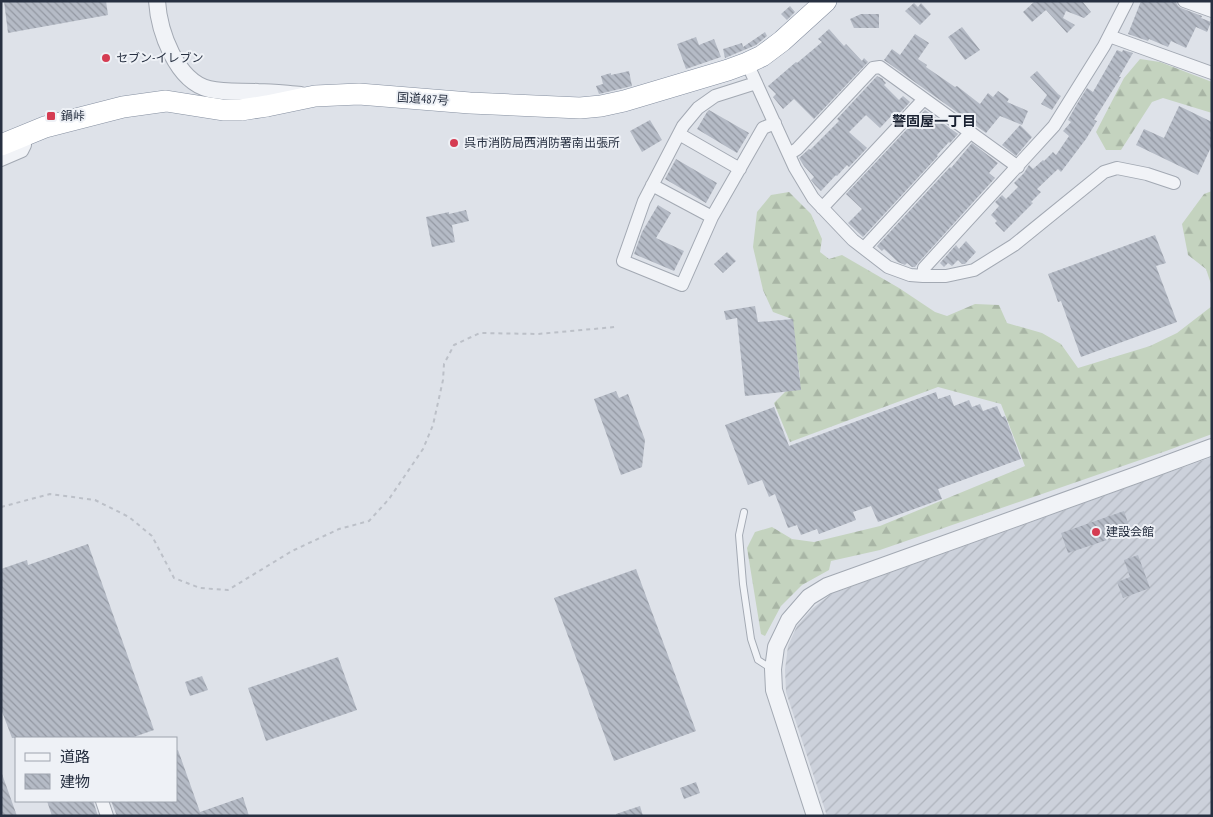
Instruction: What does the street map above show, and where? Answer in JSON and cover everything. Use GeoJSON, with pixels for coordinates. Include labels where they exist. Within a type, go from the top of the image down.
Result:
{"type":"FeatureCollection","features":[{"type":"Feature","properties":{"kind":"highway","name":"国道487号"},"geometry":{"type":"LineString","coordinates":[[1,145],[45,127],[123,107],[166,101],[224,110],[241,110],[315,96],[359,94],[470,103],[580,108],[601,106],[728,70],[762,56],[782,41],[826,1]]}},
{"type":"Feature","properties":{"kind":"street"},"geometry":{"type":"LineString","coordinates":[[157,1],[158,12],[170,51],[182,70],[192,81],[207,89],[222,91],[315,96]]}},
{"type":"Feature","properties":{"kind":"street"},"geometry":{"type":"LineString","coordinates":[[923,276],[924,268],[1054,126],[1110,36],[1127,1]]}},
{"type":"Feature","properties":{"kind":"street"},"geometry":{"type":"LineString","coordinates":[[1184,1],[1212,11]]}},
{"type":"Feature","properties":{"kind":"street"},"geometry":{"type":"LineString","coordinates":[[1110,36],[1212,73]]}},
{"type":"Feature","properties":{"kind":"street"},"geometry":{"type":"LineString","coordinates":[[747,63],[795,168],[813,198],[853,240],[888,267],[910,275],[946,276],[974,270],[1014,245],[1104,172],[1117,168],[1147,174],[1174,183]]}},
{"type":"Feature","properties":{"kind":"street"},"geometry":{"type":"LineString","coordinates":[[789,154],[797,149],[873,68],[880,67],[1018,167]]}},
{"type":"Feature","properties":{"kind":"street"},"geometry":{"type":"LineString","coordinates":[[756,84],[716,96],[698,108],[683,126],[644,201],[623,261],[682,285],[712,217],[763,128],[774,123]]}},
{"type":"Feature","properties":{"kind":"street"},"geometry":{"type":"LineString","coordinates":[[822,208],[924,99]]}},
{"type":"Feature","properties":{"kind":"street"},"geometry":{"type":"LineString","coordinates":[[864,248],[970,132]]}},
{"type":"Feature","properties":{"kind":"street"},"geometry":{"type":"LineString","coordinates":[[678,134],[740,169]]}},
{"type":"Feature","properties":{"kind":"street"},"geometry":{"type":"LineString","coordinates":[[1,160],[22,150],[25,145],[23,136]]}},
{"type":"Feature","properties":{"kind":"street"},"geometry":{"type":"LineString","coordinates":[[652,185],[712,217]]}},
{"type":"Feature","properties":{"kind":"street"},"geometry":{"type":"LineString","coordinates":[[815,816],[774,690],[773,669],[776,647],[789,620],[809,597],[827,586],[1140,474],[1212,446]]}},
{"type":"Feature","properties":{"kind":"street"},"geometry":{"type":"LineString","coordinates":[[102,802],[107,816]]}},
{"type":"Feature","properties":{"kind":"lane"},"geometry":{"type":"LineString","coordinates":[[744,512],[739,535],[743,584],[751,639],[758,660],[773,669]]}},
{"type":"Feature","properties":{"kind":"path"},"geometry":{"type":"LineString","coordinates":[[1,507],[50,494],[96,500],[129,518],[152,536],[174,578],[200,588],[228,590],[292,550],[339,530],[369,522],[389,499],[423,449],[433,425],[443,380],[444,364],[454,345],[480,333],[538,334],[615,327]]}},
{"type":"Feature","properties":{"kind":"shaded area"},"geometry":{"type":"Polygon","coordinates":[[[1212,457],[1212,816],[827,816],[786,692],[785,670],[788,646],[797,626],[813,608],[831,594],[1212,457]]]}},
{"type":"Feature","properties":{"kind":"green space"},"geometry":{"type":"Polygon","coordinates":[[[1140,59],[1160,62],[1212,82],[1212,113],[1163,98],[1152,102],[1121,150],[1106,150],[1096,132],[1124,78],[1140,59]]]}},
{"type":"Feature","properties":{"kind":"green space"},"geometry":{"type":"Polygon","coordinates":[[[1212,191],[1212,287],[1206,269],[1188,255],[1182,224],[1204,194],[1212,191]]]}},
{"type":"Feature","properties":{"kind":"green space"},"geometry":{"type":"Polygon","coordinates":[[[789,192],[811,214],[822,239],[820,252],[829,259],[842,255],[899,288],[935,312],[947,316],[975,304],[999,305],[1007,323],[1042,333],[1061,344],[1078,368],[1150,346],[1177,333],[1212,306],[1212,434],[880,550],[831,561],[829,570],[802,585],[781,606],[765,636],[761,634],[747,548],[755,532],[772,527],[792,539],[814,542],[880,526],[1025,466],[1001,404],[938,387],[790,442],[774,403],[800,377],[792,319],[773,312],[763,290],[753,247],[757,212],[771,195],[789,192]]]}},
{"type":"Feature","properties":{"kind":"building"},"geometry":{"type":"Polygon","coordinates":[[[4,1],[106,1],[108,15],[8,33],[4,1]]]}},
{"type":"Feature","properties":{"kind":"building"},"geometry":{"type":"Polygon","coordinates":[[[1035,1],[1082,1],[1091,12],[1084,18],[1066,11],[1063,18],[1075,25],[1067,33],[1046,10],[1032,22],[1023,12],[1035,1]]]}},
{"type":"Feature","properties":{"kind":"building"},"geometry":{"type":"Polygon","coordinates":[[[1141,1],[1173,1],[1181,8],[1202,16],[1201,18],[1211,22],[1207,32],[1196,27],[1186,48],[1171,41],[1168,47],[1149,39],[1148,41],[1128,34],[1141,1]]]}},
{"type":"Feature","properties":{"kind":"building"},"geometry":{"type":"Polygon","coordinates":[[[914,3],[918,7],[921,3],[931,14],[920,25],[905,11],[914,3]]]}},
{"type":"Feature","properties":{"kind":"building"},"geometry":{"type":"Polygon","coordinates":[[[790,6],[795,12],[787,20],[781,14],[790,6]]]}},
{"type":"Feature","properties":{"kind":"building"},"geometry":{"type":"Polygon","coordinates":[[[861,14],[879,14],[879,28],[854,28],[850,19],[861,14]]]}},
{"type":"Feature","properties":{"kind":"building"},"geometry":{"type":"Polygon","coordinates":[[[962,27],[980,50],[965,60],[948,37],[962,27]]]}},
{"type":"Feature","properties":{"kind":"building"},"geometry":{"type":"Polygon","coordinates":[[[829,29],[844,46],[846,44],[862,61],[864,58],[868,62],[814,119],[794,99],[783,109],[773,97],[776,94],[768,86],[822,42],[818,39],[829,29]]]}},
{"type":"Feature","properties":{"kind":"building"},"geometry":{"type":"Polygon","coordinates":[[[765,32],[767,36],[756,45],[725,58],[723,49],[742,43],[743,47],[765,32]]]}},
{"type":"Feature","properties":{"kind":"building"},"geometry":{"type":"Polygon","coordinates":[[[915,34],[929,43],[918,59],[927,65],[926,67],[955,87],[957,86],[980,104],[988,93],[993,97],[998,91],[1009,99],[1007,102],[1028,111],[1022,125],[1000,116],[986,133],[884,60],[892,49],[900,55],[915,34]]]}},
{"type":"Feature","properties":{"kind":"building"},"geometry":{"type":"Polygon","coordinates":[[[696,37],[699,45],[714,39],[721,57],[686,69],[677,44],[696,37]]]}},
{"type":"Feature","properties":{"kind":"building"},"geometry":{"type":"Polygon","coordinates":[[[1117,50],[1133,53],[1119,77],[1121,77],[1094,120],[1097,121],[1086,139],[1061,172],[1058,169],[1037,189],[1041,192],[1031,202],[1033,203],[1004,232],[995,223],[997,221],[991,215],[999,206],[995,202],[1002,195],[1006,199],[1018,187],[1014,183],[1029,165],[1033,169],[1053,152],[1056,155],[1069,136],[1063,131],[1071,122],[1068,120],[1077,104],[1087,88],[1093,92],[1117,50]]]}},
{"type":"Feature","properties":{"kind":"building"},"geometry":{"type":"Polygon","coordinates":[[[629,71],[632,86],[599,94],[596,86],[603,84],[601,76],[629,71]]]}},
{"type":"Feature","properties":{"kind":"building"},"geometry":{"type":"Polygon","coordinates":[[[1037,71],[1061,96],[1052,110],[1041,104],[1047,95],[1030,77],[1037,71]]]}},
{"type":"Feature","properties":{"kind":"building"},"geometry":{"type":"Polygon","coordinates":[[[877,76],[883,79],[886,83],[884,85],[899,100],[903,96],[910,102],[898,115],[895,112],[880,128],[866,115],[849,132],[867,148],[849,167],[847,165],[821,191],[811,180],[814,177],[799,158],[810,150],[839,121],[837,119],[877,76]]]}},
{"type":"Feature","properties":{"kind":"building"},"geometry":{"type":"Polygon","coordinates":[[[1179,106],[1212,122],[1212,145],[1198,175],[1136,145],[1144,129],[1164,138],[1179,106]]]}},
{"type":"Feature","properties":{"kind":"building"},"geometry":{"type":"Polygon","coordinates":[[[709,110],[749,133],[737,153],[697,129],[709,110]]]}},
{"type":"Feature","properties":{"kind":"building"},"geometry":{"type":"Polygon","coordinates":[[[925,110],[958,134],[863,237],[848,223],[862,209],[846,194],[925,110]]]}},
{"type":"Feature","properties":{"kind":"building"},"geometry":{"type":"Polygon","coordinates":[[[650,120],[662,140],[642,152],[630,131],[650,120]]]}},
{"type":"Feature","properties":{"kind":"building"},"geometry":{"type":"Polygon","coordinates":[[[1020,125],[1032,137],[1016,156],[1002,145],[1020,125]]]}},
{"type":"Feature","properties":{"kind":"building"},"geometry":{"type":"Polygon","coordinates":[[[972,143],[998,163],[989,173],[995,178],[915,267],[907,263],[905,265],[898,262],[884,249],[882,251],[877,246],[951,168],[972,143]]]}},
{"type":"Feature","properties":{"kind":"building"},"geometry":{"type":"Polygon","coordinates":[[[676,159],[717,183],[706,203],[665,179],[676,159]]]}},
{"type":"Feature","properties":{"kind":"building"},"geometry":{"type":"Polygon","coordinates":[[[658,205],[671,213],[656,238],[684,251],[674,271],[634,254],[642,232],[658,205]]]}},
{"type":"Feature","properties":{"kind":"building"},"geometry":{"type":"Polygon","coordinates":[[[466,210],[469,221],[452,225],[455,242],[432,247],[426,217],[466,210]]]}},
{"type":"Feature","properties":{"kind":"building"},"geometry":{"type":"Polygon","coordinates":[[[1155,235],[1166,263],[1156,266],[1177,322],[1081,357],[1061,301],[1058,302],[1048,274],[1155,235]]]}},
{"type":"Feature","properties":{"kind":"building"},"geometry":{"type":"Polygon","coordinates":[[[966,241],[976,252],[965,264],[958,260],[952,266],[948,263],[944,267],[940,263],[956,245],[959,249],[966,241]]]}},
{"type":"Feature","properties":{"kind":"building"},"geometry":{"type":"Polygon","coordinates":[[[727,252],[736,261],[723,273],[714,264],[727,252]]]}},
{"type":"Feature","properties":{"kind":"building"},"geometry":{"type":"Polygon","coordinates":[[[755,306],[758,322],[793,319],[801,390],[745,396],[737,318],[726,320],[724,311],[755,306]]]}},
{"type":"Feature","properties":{"kind":"building"},"geometry":{"type":"Polygon","coordinates":[[[616,391],[619,398],[628,394],[645,440],[642,467],[621,475],[594,399],[616,391]]]}},
{"type":"Feature","properties":{"kind":"building"},"geometry":{"type":"Polygon","coordinates":[[[936,392],[938,399],[950,395],[954,406],[969,400],[972,407],[980,404],[983,411],[997,406],[1002,417],[1005,416],[1021,459],[938,489],[942,499],[878,522],[871,506],[853,512],[856,520],[819,534],[817,529],[801,535],[797,525],[788,528],[775,494],[769,497],[762,480],[748,485],[725,425],[774,407],[789,446],[936,392]]]}},
{"type":"Feature","properties":{"kind":"building","name":"建設会館"},"geometry":{"type":"Polygon","coordinates":[[[1124,511],[1131,532],[1068,553],[1061,533],[1124,511]]]}},
{"type":"Feature","properties":{"kind":"building"},"geometry":{"type":"Polygon","coordinates":[[[88,544],[154,730],[134,737],[12,738],[1,709],[1,569],[27,560],[28,565],[88,544]]]}},
{"type":"Feature","properties":{"kind":"building"},"geometry":{"type":"Polygon","coordinates":[[[1138,555],[1150,588],[1123,598],[1117,582],[1130,577],[1124,560],[1138,555]]]}},
{"type":"Feature","properties":{"kind":"building"},"geometry":{"type":"Polygon","coordinates":[[[636,569],[696,731],[614,761],[554,598],[636,569]]]}},
{"type":"Feature","properties":{"kind":"building"},"geometry":{"type":"Polygon","coordinates":[[[338,657],[357,710],[266,741],[248,688],[338,657]]]}},
{"type":"Feature","properties":{"kind":"building"},"geometry":{"type":"Polygon","coordinates":[[[202,676],[208,690],[190,696],[185,682],[202,676]]]}},
{"type":"Feature","properties":{"kind":"building"},"geometry":{"type":"Polygon","coordinates":[[[178,750],[200,812],[243,797],[249,816],[117,816],[111,802],[178,802],[178,750]]]}},
{"type":"Feature","properties":{"kind":"building"},"geometry":{"type":"Polygon","coordinates":[[[2,774],[17,816],[1,816],[2,774]]]}},
{"type":"Feature","properties":{"kind":"building"},"geometry":{"type":"Polygon","coordinates":[[[696,782],[700,793],[684,799],[680,788],[696,782]]]}},
{"type":"Feature","properties":{"kind":"building"},"geometry":{"type":"Polygon","coordinates":[[[47,802],[93,802],[98,816],[52,816],[47,802]]]}},
{"type":"Feature","properties":{"kind":"building"},"geometry":{"type":"Polygon","coordinates":[[[640,806],[643,816],[616,816],[616,814],[640,806]]]}},
{"type":"Feature","properties":{"kind":"place","name":"セブン-イレブン"},"geometry":{"type":"Point","coordinates":[106,58]}},
{"type":"Feature","properties":{"kind":"place","name":"鍋峠"},"geometry":{"type":"Point","coordinates":[51,116]}},
{"type":"Feature","properties":{"kind":"place","name":"呉市消防局西消防署南出張所"},"geometry":{"type":"Point","coordinates":[454,143]}},
{"type":"Feature","properties":{"kind":"place","name":"建設会館"},"geometry":{"type":"Point","coordinates":[1096,532]}},
{"type":"Feature","properties":{"kind":"district","name":"警固屋一丁目"},"geometry":{"type":"Point","coordinates":[934,121]}}]}
